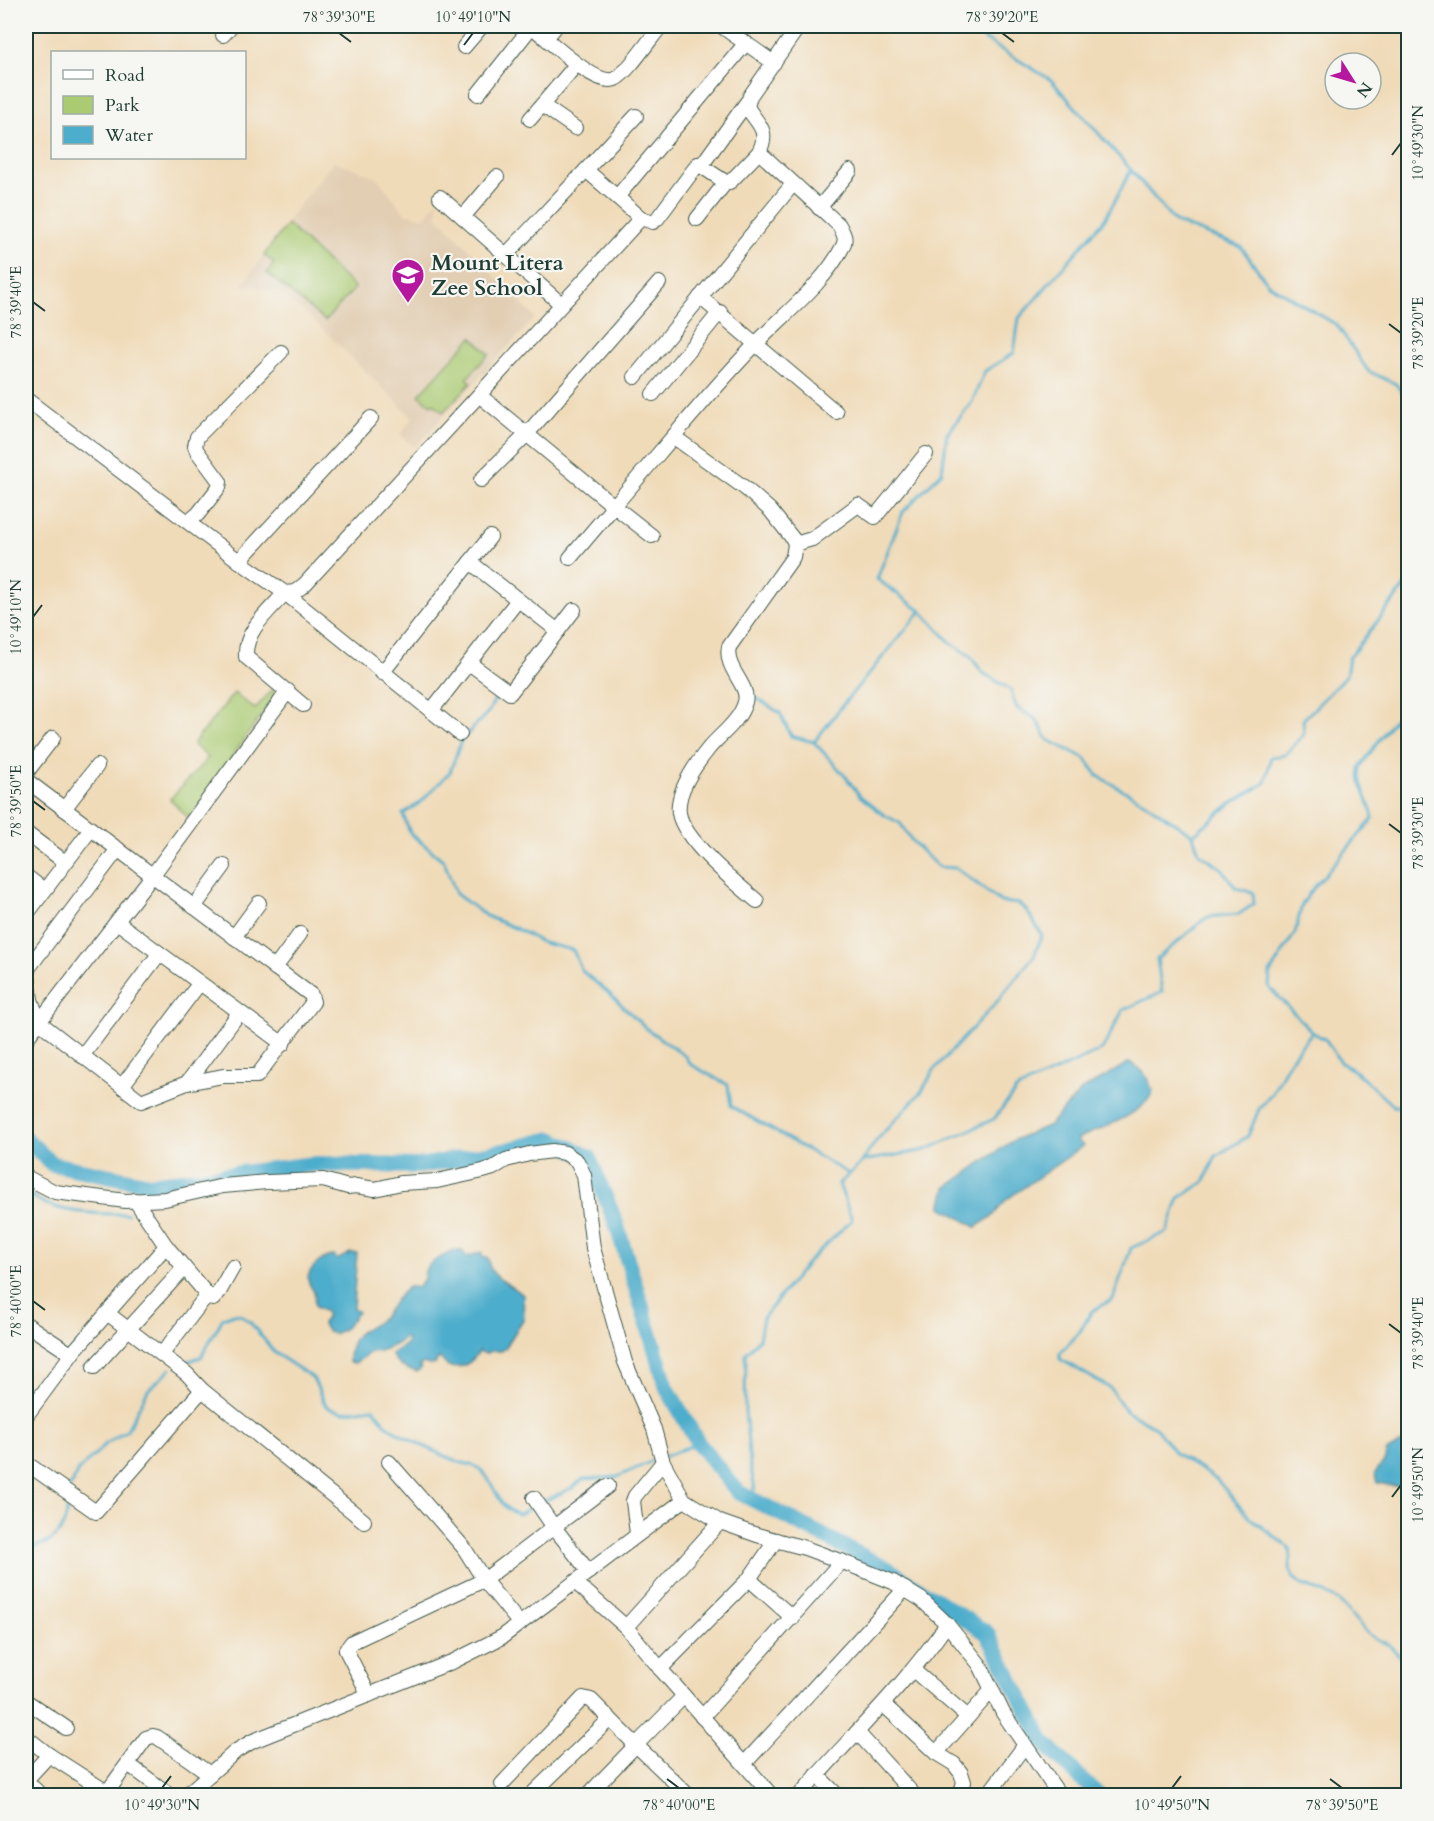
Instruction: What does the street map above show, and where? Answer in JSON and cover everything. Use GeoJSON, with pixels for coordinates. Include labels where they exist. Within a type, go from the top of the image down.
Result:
{"type":"FeatureCollection","features":[{"type":"Feature","properties":{"kind":"street"},"geometry":{"type":"LineString","coordinates":[[464,47],[482,26]]}},
{"type":"Feature","properties":{"kind":"street"},"geometry":{"type":"LineString","coordinates":[[478,93],[531,26],[576,65],[602,79],[616,79],[661,26]]}},
{"type":"Feature","properties":{"kind":"street"},"geometry":{"type":"LineString","coordinates":[[547,38],[556,26]]}},
{"type":"Feature","properties":{"kind":"street"},"geometry":{"type":"LineString","coordinates":[[721,26],[774,63]]}},
{"type":"Feature","properties":{"kind":"street"},"geometry":{"type":"LineString","coordinates":[[701,166],[799,26]]}},
{"type":"Feature","properties":{"kind":"street"},"geometry":{"type":"LineString","coordinates":[[617,197],[746,43]]}},
{"type":"Feature","properties":{"kind":"street"},"geometry":{"type":"LineString","coordinates":[[530,119],[576,65]]}},
{"type":"Feature","properties":{"kind":"street"},"geometry":{"type":"LineString","coordinates":[[697,219],[726,182],[731,181],[759,152],[764,141],[762,128],[747,107],[747,102]]}},
{"type":"Feature","properties":{"kind":"street"},"geometry":{"type":"LineString","coordinates":[[542,105],[575,128]]}},
{"type":"Feature","properties":{"kind":"street"},"geometry":{"type":"LineString","coordinates":[[506,255],[636,116]]}},
{"type":"Feature","properties":{"kind":"street"},"geometry":{"type":"LineString","coordinates":[[570,558],[754,345],[815,284],[844,244],[845,237],[839,225],[759,152]]}},
{"type":"Feature","properties":{"kind":"street"},"geometry":{"type":"LineString","coordinates":[[586,170],[641,218],[652,222],[657,219],[698,164],[726,182]]}},
{"type":"Feature","properties":{"kind":"street"},"geometry":{"type":"LineString","coordinates":[[819,208],[850,171]]}},
{"type":"Feature","properties":{"kind":"street"},"geometry":{"type":"LineString","coordinates":[[463,217],[497,177]]}},
{"type":"Feature","properties":{"kind":"street"},"geometry":{"type":"LineString","coordinates":[[635,377],[793,184]]}},
{"type":"Feature","properties":{"kind":"street"},"geometry":{"type":"LineString","coordinates":[[440,197],[561,304]]}},
{"type":"Feature","properties":{"kind":"street"},"geometry":{"type":"LineString","coordinates":[[303,705],[246,657],[245,645],[252,631],[285,593],[295,592],[305,584],[641,218]]}},
{"type":"Feature","properties":{"kind":"street"},"geometry":{"type":"LineString","coordinates":[[481,480],[526,435],[659,283]]}},
{"type":"Feature","properties":{"kind":"street"},"geometry":{"type":"LineString","coordinates":[[700,297],[836,412]]}},
{"type":"Feature","properties":{"kind":"street"},"geometry":{"type":"LineString","coordinates":[[653,394],[720,312]]}},
{"type":"Feature","properties":{"kind":"street"},"geometry":{"type":"LineString","coordinates":[[188,522],[198,514],[219,487],[220,482],[197,452],[195,446],[197,437],[281,352]]}},
{"type":"Feature","properties":{"kind":"street"},"geometry":{"type":"LineString","coordinates":[[479,395],[652,536]]}},
{"type":"Feature","properties":{"kind":"street"},"geometry":{"type":"LineString","coordinates":[[26,399],[239,561],[285,593],[460,734]]}},
{"type":"Feature","properties":{"kind":"street"},"geometry":{"type":"LineString","coordinates":[[239,561],[371,418]]}},
{"type":"Feature","properties":{"kind":"street"},"geometry":{"type":"LineString","coordinates":[[674,437],[745,488],[770,510],[791,534],[795,544],[793,557],[729,647],[729,662],[746,695],[745,704],[739,716],[708,750],[686,783],[679,802],[679,814],[683,826],[717,866],[757,902]]}},
{"type":"Feature","properties":{"kind":"street"},"geometry":{"type":"LineString","coordinates":[[795,544],[812,539],[858,505],[875,517],[926,454]]}},
{"type":"Feature","properties":{"kind":"street"},"geometry":{"type":"LineString","coordinates":[[382,673],[490,537]]}},
{"type":"Feature","properties":{"kind":"street"},"geometry":{"type":"LineString","coordinates":[[470,562],[558,631]]}},
{"type":"Feature","properties":{"kind":"street"},"geometry":{"type":"LineString","coordinates":[[431,711],[518,600]]}},
{"type":"Feature","properties":{"kind":"street"},"geometry":{"type":"LineString","coordinates":[[469,663],[510,693],[574,610]]}},
{"type":"Feature","properties":{"kind":"street"},"geometry":{"type":"LineString","coordinates":[[26,1039],[152,876],[288,691]]}},
{"type":"Feature","properties":{"kind":"street"},"geometry":{"type":"LineString","coordinates":[[26,773],[53,738]]}},
{"type":"Feature","properties":{"kind":"street"},"geometry":{"type":"LineString","coordinates":[[64,809],[97,766]]}},
{"type":"Feature","properties":{"kind":"street"},"geometry":{"type":"LineString","coordinates":[[26,780],[118,849],[152,876],[311,995],[312,1005],[255,1078],[223,1076],[188,1083],[147,1105],[39,1022],[31,1000],[26,966],[118,849]]}},
{"type":"Feature","properties":{"kind":"street"},"geometry":{"type":"LineString","coordinates":[[26,915],[91,829]]}},
{"type":"Feature","properties":{"kind":"street"},"geometry":{"type":"LineString","coordinates":[[26,833],[65,862]]}},
{"type":"Feature","properties":{"kind":"street"},"geometry":{"type":"LineString","coordinates":[[194,907],[224,866]]}},
{"type":"Feature","properties":{"kind":"street"},"geometry":{"type":"LineString","coordinates":[[26,876],[44,890]]}},
{"type":"Feature","properties":{"kind":"street"},"geometry":{"type":"LineString","coordinates":[[234,937],[259,903]]}},
{"type":"Feature","properties":{"kind":"street"},"geometry":{"type":"LineString","coordinates":[[117,922],[283,1044]]}},
{"type":"Feature","properties":{"kind":"street"},"geometry":{"type":"LineString","coordinates":[[275,968],[300,934]]}},
{"type":"Feature","properties":{"kind":"street"},"geometry":{"type":"LineString","coordinates":[[82,1056],[159,954]]}},
{"type":"Feature","properties":{"kind":"street"},"geometry":{"type":"LineString","coordinates":[[122,1086],[199,984]]}},
{"type":"Feature","properties":{"kind":"street"},"geometry":{"type":"LineString","coordinates":[[188,1083],[239,1013]]}},
{"type":"Feature","properties":{"kind":"street"},"geometry":{"type":"LineString","coordinates":[[26,1177],[55,1192],[135,1200],[165,1199],[223,1186],[267,1182],[322,1180],[348,1187],[375,1189],[402,1183],[437,1181],[483,1171],[506,1160],[529,1154],[552,1151],[565,1153],[576,1161],[584,1175],[593,1248],[625,1362],[654,1429],[663,1459],[684,1500],[720,1522],[842,1561],[893,1582],[922,1600],[947,1624],[981,1665],[1004,1713],[1060,1796]]}},
{"type":"Feature","properties":{"kind":"street"},"geometry":{"type":"LineString","coordinates":[[135,1200],[166,1246],[207,1295],[213,1299],[233,1267]]}},
{"type":"Feature","properties":{"kind":"street"},"geometry":{"type":"LineString","coordinates":[[27,1409],[71,1354],[166,1246]]}},
{"type":"Feature","properties":{"kind":"street"},"geometry":{"type":"LineString","coordinates":[[94,1367],[184,1268]]}},
{"type":"Feature","properties":{"kind":"street"},"geometry":{"type":"LineString","coordinates":[[165,1357],[207,1295]]}},
{"type":"Feature","properties":{"kind":"street"},"geometry":{"type":"LineString","coordinates":[[107,1313],[188,1374],[202,1390],[364,1521]]}},
{"type":"Feature","properties":{"kind":"street"},"geometry":{"type":"LineString","coordinates":[[26,1324],[71,1354]]}},
{"type":"Feature","properties":{"kind":"street"},"geometry":{"type":"LineString","coordinates":[[26,1462],[94,1512],[99,1511],[202,1390]]}},
{"type":"Feature","properties":{"kind":"street"},"geometry":{"type":"LineString","coordinates":[[637,1534],[633,1501],[663,1459]]}},
{"type":"Feature","properties":{"kind":"street"},"geometry":{"type":"LineString","coordinates":[[389,1462],[464,1548],[484,1580],[520,1624]]}},
{"type":"Feature","properties":{"kind":"street"},"geometry":{"type":"LineString","coordinates":[[369,1695],[346,1650],[349,1644],[484,1580],[608,1486]]}},
{"type":"Feature","properties":{"kind":"street"},"geometry":{"type":"LineString","coordinates":[[185,1796],[236,1751],[253,1741],[454,1661],[502,1637],[684,1500]]}},
{"type":"Feature","properties":{"kind":"street"},"geometry":{"type":"LineString","coordinates":[[537,1503],[589,1572]]}},
{"type":"Feature","properties":{"kind":"street"},"geometry":{"type":"LineString","coordinates":[[626,1627],[720,1522]]}},
{"type":"Feature","properties":{"kind":"street"},"geometry":{"type":"LineString","coordinates":[[660,1669],[749,1579],[776,1540]]}},
{"type":"Feature","properties":{"kind":"street"},"geometry":{"type":"LineString","coordinates":[[702,1717],[842,1561]]}},
{"type":"Feature","properties":{"kind":"street"},"geometry":{"type":"LineString","coordinates":[[749,1579],[793,1618]]}},
{"type":"Feature","properties":{"kind":"street"},"geometry":{"type":"LineString","coordinates":[[575,1582],[626,1627],[772,1796]]}},
{"type":"Feature","properties":{"kind":"street"},"geometry":{"type":"LineString","coordinates":[[744,1764],[905,1589]]}},
{"type":"Feature","properties":{"kind":"street"},"geometry":{"type":"LineString","coordinates":[[799,1796],[884,1705],[947,1624]]}},
{"type":"Feature","properties":{"kind":"street"},"geometry":{"type":"LineString","coordinates":[[913,1670],[968,1717]]}},
{"type":"Feature","properties":{"kind":"street"},"geometry":{"type":"LineString","coordinates":[[936,1753],[992,1690]]}},
{"type":"Feature","properties":{"kind":"street"},"geometry":{"type":"LineString","coordinates":[[587,1796],[684,1696]]}},
{"type":"Feature","properties":{"kind":"street"},"geometry":{"type":"LineString","coordinates":[[502,1784],[581,1700],[591,1700],[689,1796]]}},
{"type":"Feature","properties":{"kind":"street"},"geometry":{"type":"LineString","coordinates":[[26,1701],[66,1728]]}},
{"type":"Feature","properties":{"kind":"street"},"geometry":{"type":"LineString","coordinates":[[884,1705],[936,1753],[954,1764],[964,1782],[960,1796]]}},
{"type":"Feature","properties":{"kind":"street"},"geometry":{"type":"LineString","coordinates":[[530,1796],[610,1719]]}},
{"type":"Feature","properties":{"kind":"street"},"geometry":{"type":"LineString","coordinates":[[857,1732],[915,1796]]}},
{"type":"Feature","properties":{"kind":"street"},"geometry":{"type":"LineString","coordinates":[[26,1737],[49,1755],[110,1793],[147,1738],[153,1736],[210,1774]]}},
{"type":"Feature","properties":{"kind":"street"},"geometry":{"type":"LineString","coordinates":[[993,1793],[1025,1745]]}},
{"type":"Feature","properties":{"kind":"street"},"geometry":{"type":"LineString","coordinates":[[42,1796],[26,1780],[49,1755]]}},
{"type":"Feature","properties":{"kind":"street"},"geometry":{"type":"LineString","coordinates":[[128,1764],[171,1796]]}},
{"type":"Feature","properties":{"kind":"street"},"geometry":{"type":"LineString","coordinates":[[817,1775],[838,1796]]}},
{"type":"Feature","properties":{"kind":"shaded area","name":"Mount Litera Zee School"},"geometry":{"type":"Polygon","coordinates":[[[334,161],[377,177],[405,213],[424,218],[438,199],[437,216],[535,318],[415,447],[400,435],[413,418],[308,315],[279,293],[242,285],[334,161]]]}},
{"type":"Feature","properties":{"kind":"green space"},"geometry":{"type":"Polygon","coordinates":[[[287,224],[355,288],[325,321],[267,273],[274,263],[264,255],[287,224]]]}},
{"type":"Feature","properties":{"kind":"green space"},"geometry":{"type":"Polygon","coordinates":[[[472,337],[489,354],[467,378],[471,383],[443,412],[419,395],[472,337]]]}},
{"type":"Feature","properties":{"kind":"green space"},"geometry":{"type":"Polygon","coordinates":[[[272,690],[276,694],[189,819],[170,799],[208,758],[193,744],[234,693],[255,709],[272,690]]]}},
{"type":"Feature","properties":{"kind":"water"},"geometry":{"type":"Polygon","coordinates":[[[1130,1062],[1143,1072],[1153,1090],[1142,1106],[1121,1120],[1077,1139],[1083,1146],[1006,1200],[993,1216],[976,1227],[941,1207],[946,1188],[1012,1141],[1049,1125],[1082,1090],[1130,1062]]]}},
{"type":"Feature","properties":{"kind":"water"},"geometry":{"type":"Polygon","coordinates":[[[453,1251],[462,1251],[467,1257],[481,1252],[483,1258],[488,1258],[492,1271],[523,1295],[524,1318],[506,1347],[502,1351],[491,1351],[485,1354],[479,1351],[470,1362],[458,1367],[448,1367],[440,1358],[436,1364],[420,1365],[421,1369],[417,1372],[402,1367],[391,1354],[406,1344],[407,1338],[404,1338],[388,1348],[371,1352],[355,1363],[349,1362],[353,1341],[357,1335],[381,1319],[410,1286],[417,1288],[424,1279],[424,1273],[429,1265],[453,1251]]]}},
{"type":"Feature","properties":{"kind":"water"},"geometry":{"type":"Polygon","coordinates":[[[350,1253],[357,1253],[353,1308],[358,1312],[345,1328],[334,1334],[327,1331],[322,1323],[326,1318],[326,1312],[315,1307],[314,1292],[308,1279],[311,1271],[322,1260],[335,1256],[337,1260],[350,1253]]]}},
{"type":"Feature","properties":{"kind":"water"},"geometry":{"type":"Polygon","coordinates":[[[1408,1439],[1408,1488],[1377,1483],[1375,1473],[1385,1460],[1386,1452],[1408,1439]]]}},
{"type":"Feature","properties":{"kind":"waterway"},"geometry":{"type":"LineString","coordinates":[[963,26],[1051,80],[1175,222],[1241,247],[1268,284],[1337,325],[1368,371],[1396,384],[1408,401]]}},
{"type":"Feature","properties":{"kind":"waterway"},"geometry":{"type":"LineString","coordinates":[[1131,170],[1105,219],[1019,318],[1014,353],[985,371],[972,402],[947,434],[942,472],[903,512],[877,579],[921,611],[949,641],[970,656],[983,673],[1010,689],[1017,708],[1036,719],[1048,740],[1085,758],[1098,776],[1144,802],[1193,835]]}},
{"type":"Feature","properties":{"kind":"waterway"},"geometry":{"type":"LineString","coordinates":[[750,1498],[755,1489],[750,1465],[745,1411],[746,1353],[759,1339],[763,1318],[808,1262],[852,1220],[839,1184],[863,1161],[926,1150],[994,1119],[1017,1089],[1102,1050],[1123,1010],[1162,992],[1157,959],[1207,917],[1239,914],[1254,904],[1253,893],[1236,888],[1221,868],[1199,853],[1193,835],[1229,805],[1265,783],[1271,757],[1285,755],[1304,734],[1303,720],[1346,676],[1349,658],[1408,582]]}},
{"type":"Feature","properties":{"kind":"waterway"},"geometry":{"type":"LineString","coordinates":[[753,696],[780,713],[791,736],[814,742],[921,611]]}},
{"type":"Feature","properties":{"kind":"waterway"},"geometry":{"type":"LineString","coordinates":[[498,693],[489,711],[461,741],[450,772],[421,802],[403,814],[410,833],[444,861],[456,894],[486,916],[543,943],[573,950],[582,971],[647,1029],[685,1056],[690,1064],[728,1085],[731,1106],[849,1174]]}},
{"type":"Feature","properties":{"kind":"waterway"},"geometry":{"type":"LineString","coordinates":[[1408,700],[1360,767],[1360,780],[1373,819],[1310,892],[1302,905],[1295,933],[1270,973],[1269,987],[1312,1032],[1289,1062],[1273,1092],[1259,1109],[1248,1136],[1216,1156],[1204,1182],[1179,1198],[1167,1232],[1131,1248],[1113,1299],[1092,1311],[1079,1333],[1060,1353],[1060,1359],[1110,1388],[1126,1411],[1155,1427],[1175,1453],[1217,1480],[1249,1517],[1288,1547],[1290,1569],[1294,1578],[1302,1585],[1323,1592],[1339,1601],[1369,1635],[1389,1645],[1408,1664]]}},
{"type":"Feature","properties":{"kind":"waterway"},"geometry":{"type":"LineString","coordinates":[[814,742],[860,796],[884,815],[900,823],[912,841],[938,867],[956,868],[1001,902],[1019,904],[1027,911],[1042,935],[1034,956],[995,1004],[934,1070],[922,1091],[876,1141],[863,1160]]}},
{"type":"Feature","properties":{"kind":"waterway"},"geometry":{"type":"LineString","coordinates":[[1312,1032],[1326,1040],[1340,1062],[1355,1071],[1393,1106],[1405,1107],[1408,1104]]}},
{"type":"Feature","properties":{"kind":"waterway"},"geometry":{"type":"LineString","coordinates":[[26,1139],[52,1164],[150,1184],[314,1164],[419,1166],[504,1151],[551,1139],[589,1157],[616,1223],[667,1388],[698,1443],[738,1492],[888,1569],[987,1633],[1044,1743],[1099,1796]]}},
{"type":"Feature","properties":{"kind":"waterway"},"geometry":{"type":"LineString","coordinates":[[26,1192],[46,1204],[66,1210],[128,1214]]}},
{"type":"Feature","properties":{"kind":"waterway"},"geometry":{"type":"LineString","coordinates":[[180,1364],[201,1357],[223,1318],[234,1314],[241,1315],[250,1322],[275,1353],[313,1378],[325,1404],[331,1409],[343,1412],[373,1408],[386,1424],[402,1435],[451,1459],[478,1468],[486,1476],[506,1508],[512,1512],[520,1514],[534,1506]]}},
{"type":"Feature","properties":{"kind":"waterway"},"geometry":{"type":"LineString","coordinates":[[69,1489],[79,1470],[107,1443],[127,1430],[148,1390],[171,1369]]}},
{"type":"Feature","properties":{"kind":"waterway"},"geometry":{"type":"LineString","coordinates":[[666,1456],[698,1443]]}},
{"type":"Feature","properties":{"kind":"waterway"},"geometry":{"type":"LineString","coordinates":[[542,1502],[572,1488],[583,1479],[617,1477],[657,1459]]}},
{"type":"Feature","properties":{"kind":"waterway"},"geometry":{"type":"LineString","coordinates":[[26,1562],[32,1549],[55,1538],[59,1533],[66,1517],[67,1498]]}},
{"type":"Feature","properties":{"kind":"place","name":"Mount Litera Zee School"},"geometry":{"type":"Point","coordinates":[408,304]}}]}
